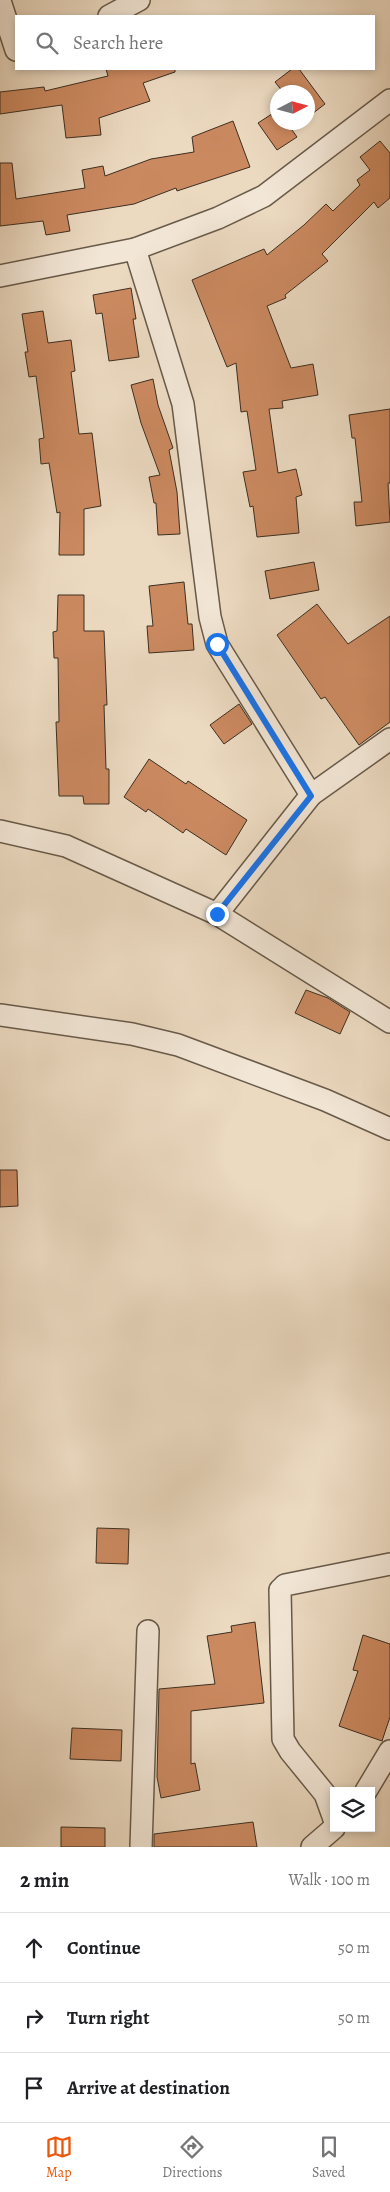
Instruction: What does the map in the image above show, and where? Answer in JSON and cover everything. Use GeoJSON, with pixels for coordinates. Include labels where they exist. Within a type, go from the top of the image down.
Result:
{"type":"FeatureCollection","features":[{"type":"Feature","properties":{"kind":"street"},"geometry":{"type":"LineString","coordinates":[[0,0],[15,46]]}},
{"type":"Feature","properties":{"kind":"street"},"geometry":{"type":"LineString","coordinates":[[110,15],[132,2]]}},
{"type":"Feature","properties":{"kind":"street"},"geometry":{"type":"LineString","coordinates":[[0,52],[15,49]]}},
{"type":"Feature","properties":{"kind":"street"},"geometry":{"type":"LineString","coordinates":[[0,276],[135,249],[218,218],[264,196],[390,100]]}},
{"type":"Feature","properties":{"kind":"street"},"geometry":{"type":"LineString","coordinates":[[135,249],[183,404],[210,617],[217,644],[311,796]]}},
{"type":"Feature","properties":{"kind":"street"},"geometry":{"type":"LineString","coordinates":[[217,914],[311,796],[390,739]]}},
{"type":"Feature","properties":{"kind":"street"},"geometry":{"type":"LineString","coordinates":[[0,831],[66,846],[217,914],[390,1022]]}},
{"type":"Feature","properties":{"kind":"street"},"geometry":{"type":"LineString","coordinates":[[0,1015],[132,1034],[178,1045],[325,1100],[390,1129]]}},
{"type":"Feature","properties":{"kind":"street"},"geometry":{"type":"LineString","coordinates":[[330,1807],[325,1794],[290,1751],[283,1739],[280,1590],[286,1585],[390,1564]]}},
{"type":"Feature","properties":{"kind":"street"},"geometry":{"type":"LineString","coordinates":[[141,1847],[148,1631]]}},
{"type":"Feature","properties":{"kind":"street"},"geometry":{"type":"LineString","coordinates":[[369,1787],[389,1755]]}},
{"type":"Feature","properties":{"kind":"street"},"geometry":{"type":"LineString","coordinates":[[312,1847],[330,1831]]}},
{"type":"Feature","properties":{"kind":"building"},"geometry":{"type":"Polygon","coordinates":[[[106,70],[175,70],[175,72],[143,83],[150,101],[99,118],[101,135],[66,138],[62,105],[0,114],[0,92],[44,87],[45,91],[108,76],[106,70]]]}},
{"type":"Feature","properties":{"kind":"building"},"geometry":{"type":"Polygon","coordinates":[[[291,70],[300,70],[311,85],[277,85],[275,82],[291,70]]]}},
{"type":"Feature","properties":{"kind":"building"},"geometry":{"type":"Polygon","coordinates":[[[315,91],[325,104],[315,112],[315,91]]]}},
{"type":"Feature","properties":{"kind":"building"},"geometry":{"type":"Polygon","coordinates":[[[270,115],[270,130],[292,130],[297,137],[277,150],[258,123],[270,115]]]}},
{"type":"Feature","properties":{"kind":"building"},"geometry":{"type":"Polygon","coordinates":[[[233,121],[250,167],[177,191],[176,188],[134,204],[67,215],[70,231],[46,235],[43,221],[0,226],[0,163],[12,163],[16,199],[85,188],[82,170],[103,166],[105,176],[151,159],[194,152],[192,137],[233,121]]]}},
{"type":"Feature","properties":{"kind":"building"},"geometry":{"type":"Polygon","coordinates":[[[380,141],[390,153],[390,198],[378,208],[374,202],[322,254],[328,261],[285,295],[286,298],[267,306],[291,368],[313,364],[318,395],[282,401],[283,408],[269,409],[278,473],[296,469],[302,495],[296,497],[299,533],[257,537],[253,506],[250,507],[243,472],[256,470],[247,411],[241,412],[236,363],[227,367],[192,280],[264,249],[267,255],[304,225],[326,204],[333,211],[360,185],[357,180],[370,170],[360,157],[380,141]]]}},
{"type":"Feature","properties":{"kind":"building"},"geometry":{"type":"Polygon","coordinates":[[[131,288],[136,319],[133,319],[139,357],[109,361],[102,313],[96,314],[93,295],[131,288]]]}},
{"type":"Feature","properties":{"kind":"building"},"geometry":{"type":"Polygon","coordinates":[[[43,311],[48,343],[71,340],[75,371],[71,372],[79,434],[92,433],[101,506],[84,509],[84,555],[59,555],[60,512],[57,513],[49,463],[41,464],[39,439],[44,438],[36,376],[29,377],[25,352],[28,352],[22,314],[43,311]]]}},
{"type":"Feature","properties":{"kind":"building"},"geometry":{"type":"Polygon","coordinates":[[[153,379],[158,405],[173,448],[169,450],[177,492],[180,534],[158,535],[156,503],[154,503],[149,477],[160,475],[141,423],[131,385],[153,379]]]}},
{"type":"Feature","properties":{"kind":"building"},"geometry":{"type":"Polygon","coordinates":[[[390,409],[390,483],[388,483],[390,522],[356,526],[354,502],[362,502],[355,438],[352,438],[349,415],[390,409]]]}},
{"type":"Feature","properties":{"kind":"building"},"geometry":{"type":"Polygon","coordinates":[[[314,562],[319,590],[270,599],[265,571],[314,562]]]}},
{"type":"Feature","properties":{"kind":"building"},"geometry":{"type":"Polygon","coordinates":[[[184,582],[188,624],[192,624],[194,650],[149,653],[147,626],[153,626],[149,586],[184,582]]]}},
{"type":"Feature","properties":{"kind":"building"},"geometry":{"type":"Polygon","coordinates":[[[58,595],[84,595],[84,631],[104,631],[107,705],[104,705],[106,769],[109,769],[109,804],[84,804],[83,796],[59,796],[56,722],[59,722],[58,658],[54,658],[53,632],[57,631],[58,595]]]}},
{"type":"Feature","properties":{"kind":"building"},"geometry":{"type":"Polygon","coordinates":[[[317,604],[348,644],[390,616],[390,722],[359,745],[325,697],[321,699],[277,635],[317,604]]]}},
{"type":"Feature","properties":{"kind":"building"},"geometry":{"type":"Polygon","coordinates":[[[239,704],[252,724],[224,744],[210,725],[239,704]]]}},
{"type":"Feature","properties":{"kind":"building"},"geometry":{"type":"Polygon","coordinates":[[[149,759],[186,784],[188,781],[247,820],[226,855],[186,829],[183,833],[148,809],[146,812],[124,797],[149,759]]]}},
{"type":"Feature","properties":{"kind":"building"},"geometry":{"type":"Polygon","coordinates":[[[306,990],[328,998],[350,1012],[340,1034],[295,1013],[306,990]]]}},
{"type":"Feature","properties":{"kind":"building"},"geometry":{"type":"Polygon","coordinates":[[[0,1170],[17,1170],[18,1206],[0,1207],[0,1170]]]}},
{"type":"Feature","properties":{"kind":"building"},"geometry":{"type":"Polygon","coordinates":[[[97,1528],[129,1529],[128,1564],[96,1563],[97,1528]]]}},
{"type":"Feature","properties":{"kind":"building"},"geometry":{"type":"Polygon","coordinates":[[[255,1622],[264,1703],[191,1711],[191,1764],[195,1763],[200,1790],[161,1798],[157,1777],[159,1689],[215,1684],[207,1636],[232,1632],[231,1626],[255,1622]]]}},
{"type":"Feature","properties":{"kind":"building"},"geometry":{"type":"Polygon","coordinates":[[[363,1635],[390,1644],[390,1717],[382,1741],[339,1726],[358,1671],[353,1670],[363,1635]]]}},
{"type":"Feature","properties":{"kind":"building"},"geometry":{"type":"Polygon","coordinates":[[[72,1728],[122,1730],[121,1761],[70,1759],[72,1728]]]}},
{"type":"Feature","properties":{"kind":"building"},"geometry":{"type":"Polygon","coordinates":[[[253,1822],[257,1847],[154,1847],[154,1834],[253,1822]]]}},
{"type":"Feature","properties":{"kind":"building"},"geometry":{"type":"Polygon","coordinates":[[[61,1827],[105,1828],[105,1847],[61,1847],[61,1827]]]}},
{"type":"Feature","properties":{"kind":"route"},"geometry":{"type":"LineString","coordinates":[[217,644],[311,796],[217,914]]}}]}
